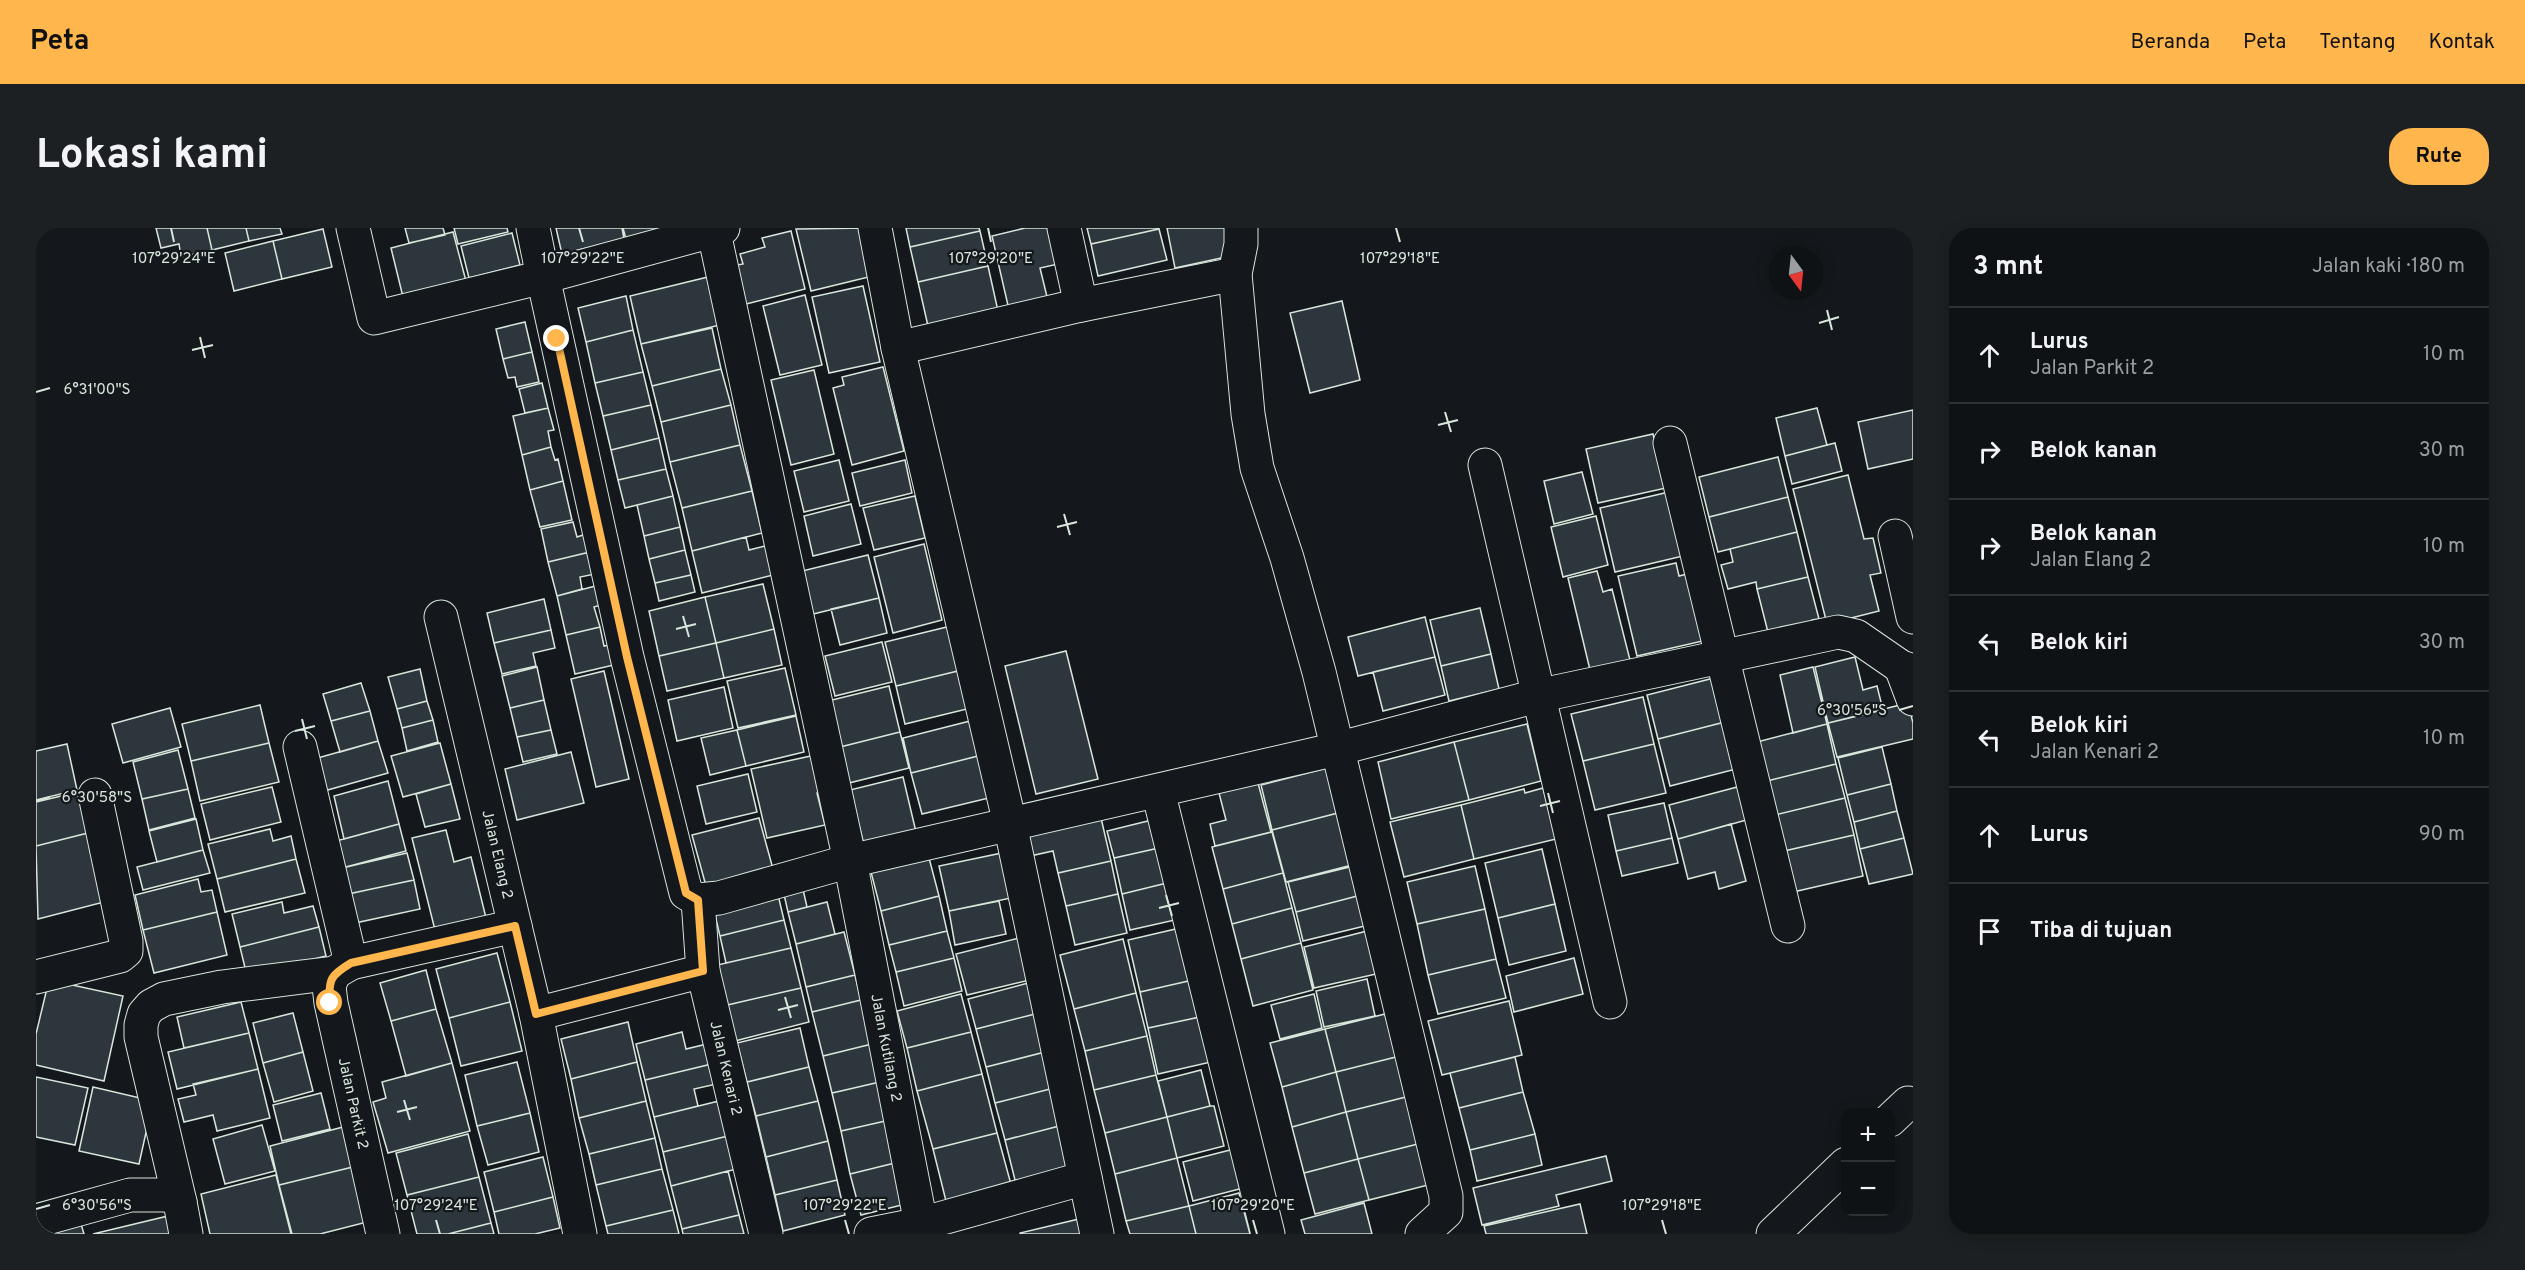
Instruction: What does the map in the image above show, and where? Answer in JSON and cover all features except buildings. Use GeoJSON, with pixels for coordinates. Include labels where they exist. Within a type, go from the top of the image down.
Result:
{"type":"FeatureCollection","features":[{"type":"Feature","properties":{"kind":"street"},"geometry":{"type":"LineString","coordinates":[[353,228],[374,318],[543,277],[717,229]]}},
{"type":"Feature","properties":{"kind":"street"},"geometry":{"type":"LineString","coordinates":[[532,228],[630,668],[686,893],[698,900],[719,898],[850,861],[1337,749],[1537,696],[1838,632],[1856,636],[1907,669],[1913,699]]}},
{"type":"Feature","properties":{"kind":"street"},"geometry":{"type":"LineString","coordinates":[[875,228],[898,348],[1010,824],[1097,1234]]}},
{"type":"Feature","properties":{"kind":"street"},"geometry":{"type":"LineString","coordinates":[[1064,228],[1081,305]]}},
{"type":"Feature","properties":{"kind":"street"},"geometry":{"type":"LineString","coordinates":[[1242,228],[1235,274],[1248,414],[1257,468],[1287,558],[1319,672],[1443,1184],[1449,1223],[1422,1234]]}},
{"type":"Feature","properties":{"kind":"street","name":"Jalan Kutilang 2"},"geometry":{"type":"LineString","coordinates":[[717,229],[850,861],[922,1229]]}},
{"type":"Feature","properties":{"kind":"street"},"geometry":{"type":"LineString","coordinates":[[898,348],[1081,305],[1235,274]]}},
{"type":"Feature","properties":{"kind":"street"},"geometry":{"type":"LineString","coordinates":[[1670,443],[1788,926]]}},
{"type":"Feature","properties":{"kind":"street"},"geometry":{"type":"LineString","coordinates":[[1485,465],[1610,1002]]}},
{"type":"Feature","properties":{"kind":"street"},"geometry":{"type":"LineString","coordinates":[[1895,536],[1913,617]]}},
{"type":"Feature","properties":{"kind":"street","name":"Jalan Elang 2"},"geometry":{"type":"LineString","coordinates":[[441,616],[536,1014],[580,1234]]}},
{"type":"Feature","properties":{"kind":"street","name":"Jalan Parkit 2"},"geometry":{"type":"LineString","coordinates":[[300,747],[343,968],[329,986],[330,1003],[383,1234]]}},
{"type":"Feature","properties":{"kind":"street"},"geometry":{"type":"LineString","coordinates":[[1158,791],[1268,1234]]}},
{"type":"Feature","properties":{"kind":"street"},"geometry":{"type":"LineString","coordinates":[[36,977],[120,956],[126,951],[126,941],[95,795]]}},
{"type":"Feature","properties":{"kind":"street","name":"Jalan Kenari 2"},"geometry":{"type":"LineString","coordinates":[[698,900],[703,971],[766,1234]]}},
{"type":"Feature","properties":{"kind":"street"},"geometry":{"type":"LineString","coordinates":[[186,1234],[141,1037],[144,1014],[151,1006],[164,999],[222,987],[343,968],[515,926]]}},
{"type":"Feature","properties":{"kind":"street"},"geometry":{"type":"LineString","coordinates":[[536,1014],[703,971]]}},
{"type":"Feature","properties":{"kind":"street"},"geometry":{"type":"LineString","coordinates":[[1895,1115],[1908,1103],[1913,1104]]}},
{"type":"Feature","properties":{"kind":"street"},"geometry":{"type":"LineString","coordinates":[[1773,1234],[1841,1168]]}},
{"type":"Feature","properties":{"kind":"street"},"geometry":{"type":"LineString","coordinates":[[871,1234],[922,1229],[1085,1178]]}},
{"type":"Feature","properties":{"kind":"street"},"geometry":{"type":"LineString","coordinates":[[36,1221],[130,1195],[169,1195],[180,1202]]}},
{"type":"Feature","properties":{"kind":"route"},"geometry":{"type":"LineString","coordinates":[[330,1003],[329,986],[334,973],[351,963],[515,926],[536,1014],[703,971],[698,900],[686,893],[627,657],[557,339]]}}]}
